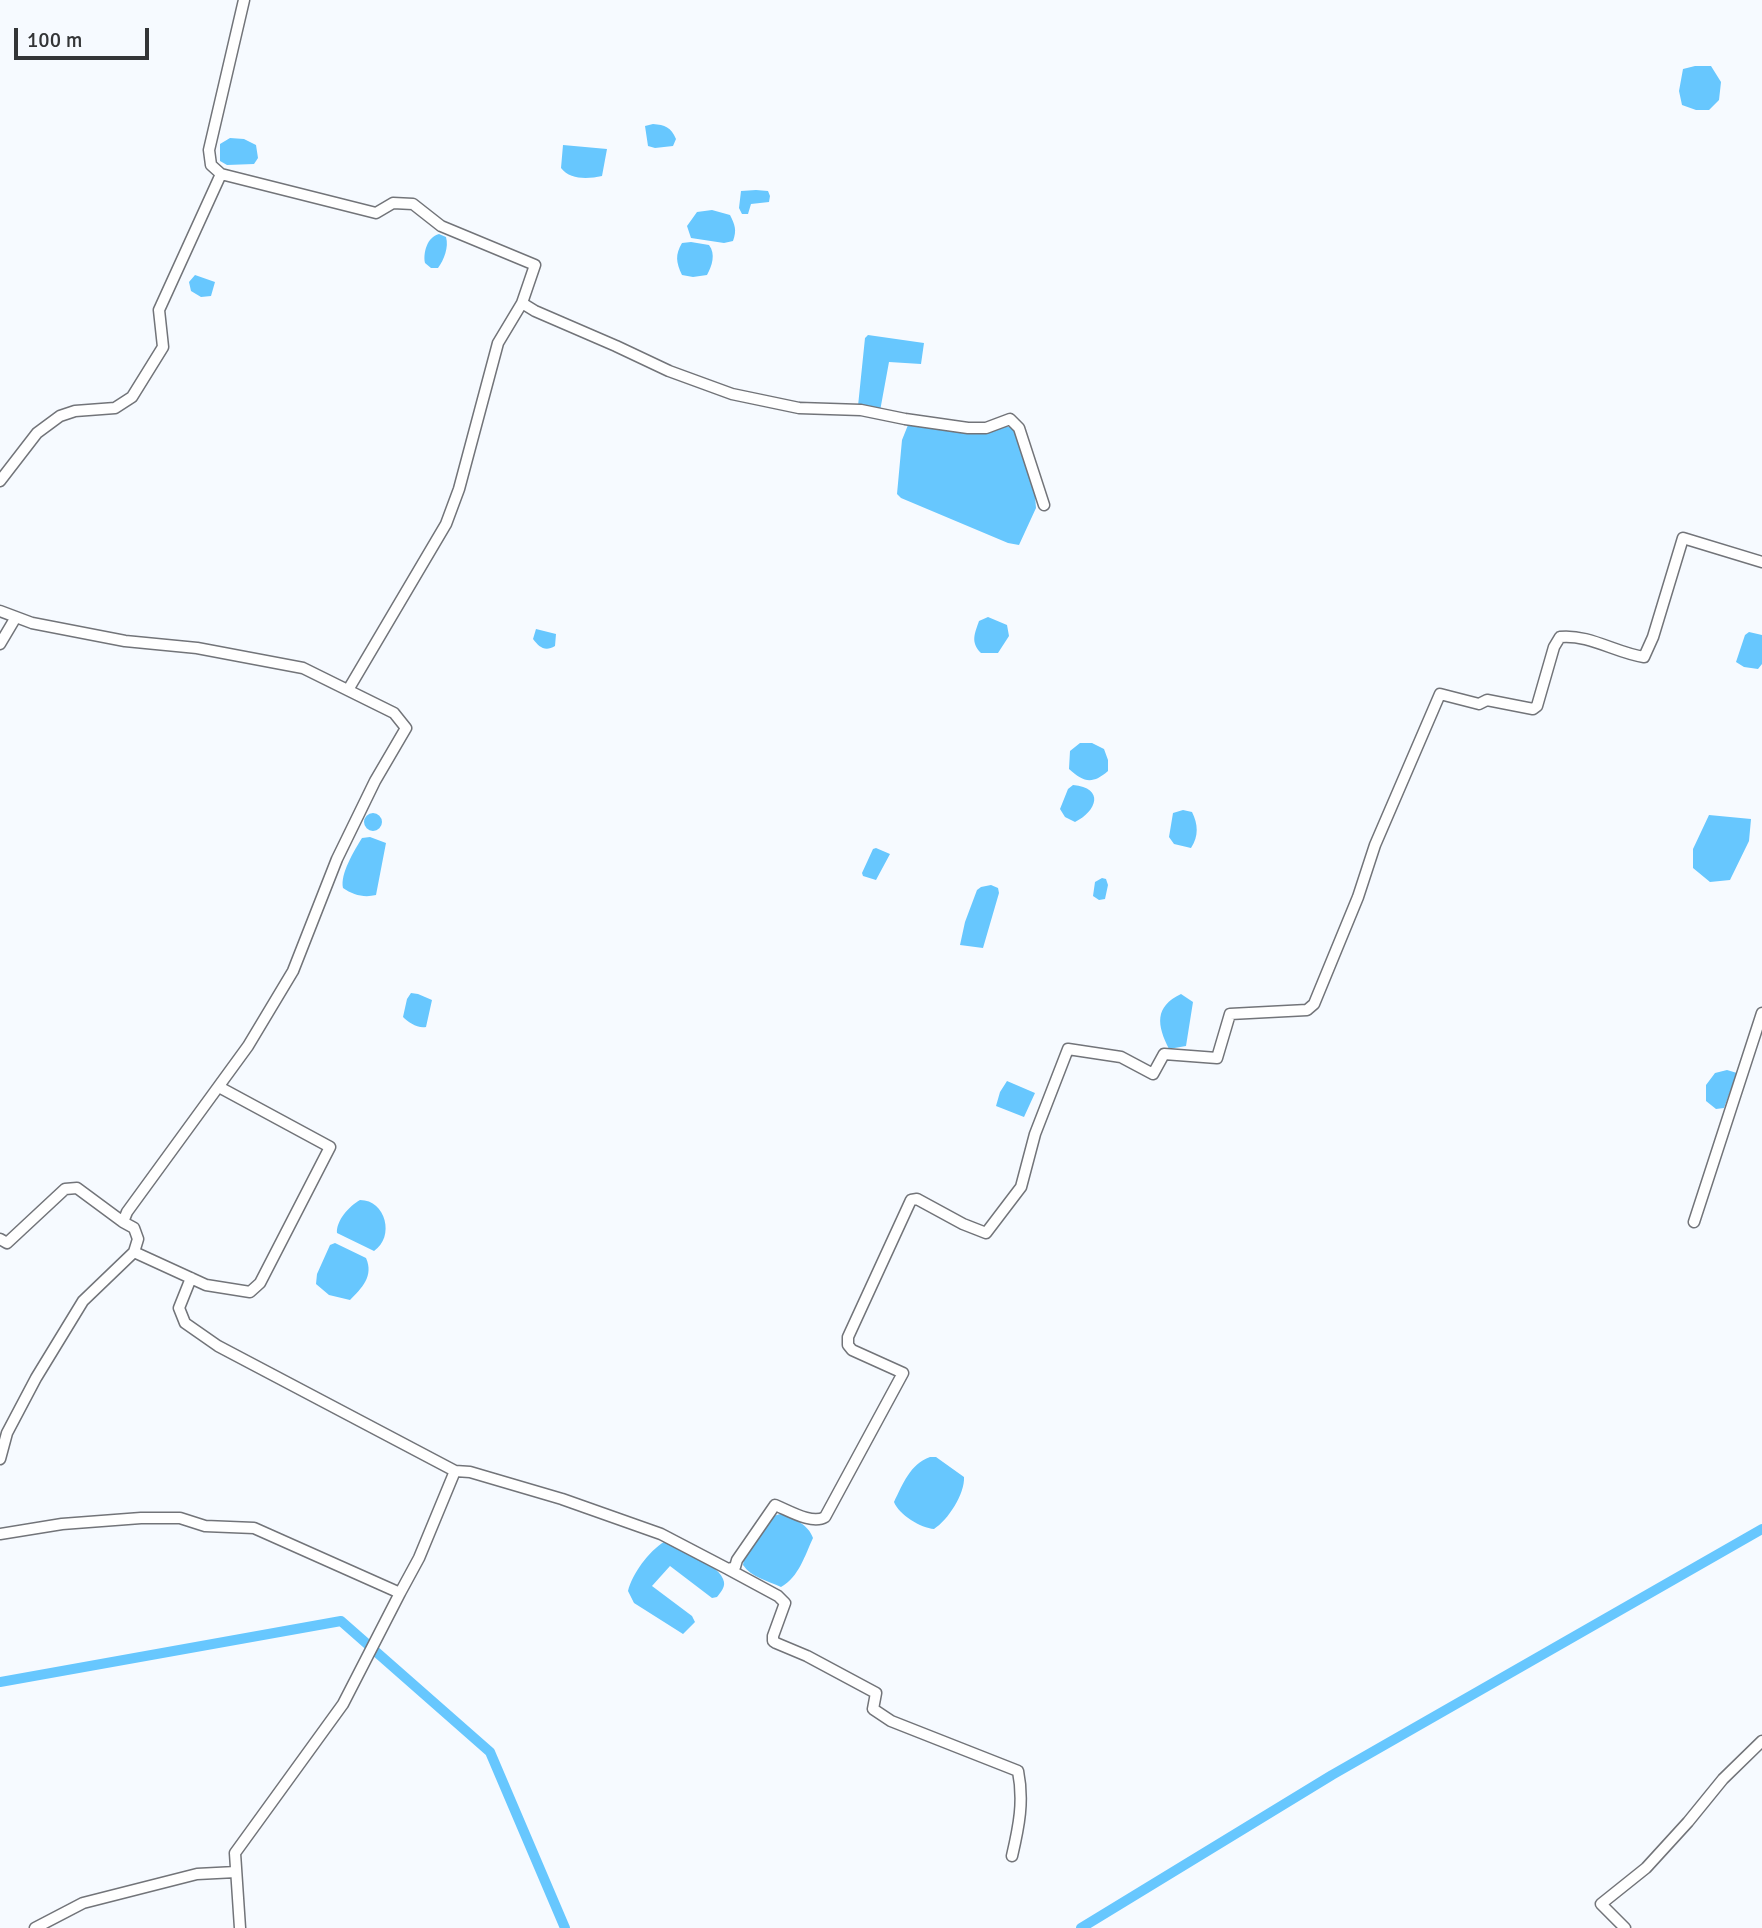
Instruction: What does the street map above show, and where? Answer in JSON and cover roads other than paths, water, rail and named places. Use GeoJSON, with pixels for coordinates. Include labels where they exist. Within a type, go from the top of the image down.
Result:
{"type":"FeatureCollection","features":[{"type":"Feature","properties":{"kind":"street"},"geometry":{"type":"LineString","coordinates":[[244,0],[209,150],[211,165],[221,174],[376,213],[393,203],[414,204],[441,226],[535,265],[522,303],[498,343],[459,489],[446,524],[348,690]]}},
{"type":"Feature","properties":{"kind":"street"},"geometry":{"type":"LineString","coordinates":[[0,481],[37,433],[60,416],[75,411],[115,408],[132,397],[163,347],[159,310],[221,174]]}},
{"type":"Feature","properties":{"kind":"street"},"geometry":{"type":"LineString","coordinates":[[522,303],[668,371],[733,394],[799,408],[861,410],[968,428],[986,428],[1010,419],[1018,428],[1044,505]]}},
{"type":"Feature","properties":{"kind":"street"},"geometry":{"type":"LineString","coordinates":[[728,1569],[735,1567],[751,1538],[775,1505],[811,1519],[820,1521],[825,1517],[903,1373],[852,1350],[848,1345],[848,1337],[912,1200],[917,1199],[986,1233],[1021,1188],[1035,1134],[1068,1049],[1121,1057],[1153,1074],[1164,1054],[1217,1058],[1230,1014],[1307,1010],[1314,1004],[1358,897],[1375,845],[1440,694],[1479,704],[1487,700],[1533,709],[1537,706],[1554,647],[1560,637],[1593,641],[1644,657],[1653,638],[1683,538],[1762,562]]}},
{"type":"Feature","properties":{"kind":"street"},"geometry":{"type":"LineString","coordinates":[[0,611],[32,623],[125,641],[197,648],[303,668],[394,713],[406,728],[375,782],[337,859],[293,971],[248,1046],[127,1212],[123,1222]]}},
{"type":"Feature","properties":{"kind":"street"},"geometry":{"type":"LineString","coordinates":[[0,645],[16,617]]}},
{"type":"Feature","properties":{"kind":"street"},"geometry":{"type":"LineString","coordinates":[[1694,1222],[1762,1013]]}},
{"type":"Feature","properties":{"kind":"street"},"geometry":{"type":"LineString","coordinates":[[134,1252],[206,1285],[250,1292],[260,1283],[330,1147],[219,1087]]}},
{"type":"Feature","properties":{"kind":"street"},"geometry":{"type":"LineString","coordinates":[[0,1239],[7,1243],[65,1189],[77,1188],[134,1228],[138,1239],[134,1252],[83,1301],[7,1433],[0,1458]]}},
{"type":"Feature","properties":{"kind":"street"},"geometry":{"type":"LineString","coordinates":[[191,1278],[179,1308],[185,1322],[218,1346],[455,1471],[470,1472],[562,1499],[649,1530],[778,1596],[785,1603],[773,1641],[876,1693],[873,1709],[891,1721],[1018,1771],[1022,1815],[1013,1856]]}},
{"type":"Feature","properties":{"kind":"street"},"geometry":{"type":"LineString","coordinates":[[240,1928],[234,1853],[343,1704],[419,1558],[455,1471]]}},
{"type":"Feature","properties":{"kind":"street"},"geometry":{"type":"LineString","coordinates":[[0,1534],[62,1524],[141,1518],[180,1518],[205,1526],[254,1528],[400,1593]]}},
{"type":"Feature","properties":{"kind":"street"},"geometry":{"type":"LineString","coordinates":[[1625,1928],[1601,1904],[1646,1868],[1723,1779],[1762,1741]]}},
{"type":"Feature","properties":{"kind":"street"},"geometry":{"type":"LineString","coordinates":[[35,1928],[83,1903],[197,1874],[236,1872]]}},
{"type":"Feature","properties":{"kind":"water"},"geometry":{"type":"Polygon","coordinates":[[[1711,66],[1721,82],[1719,100],[1709,110],[1696,110],[1682,105],[1679,91],[1683,69],[1711,66]]]}},
{"type":"Feature","properties":{"kind":"water"},"geometry":{"type":"Polygon","coordinates":[[[653,124],[670,129],[676,139],[673,146],[648,146],[645,126],[653,124]]]}},
{"type":"Feature","properties":{"kind":"water"},"geometry":{"type":"Polygon","coordinates":[[[230,138],[244,139],[256,145],[258,158],[254,164],[227,165],[220,161],[220,144],[230,138]]]}},
{"type":"Feature","properties":{"kind":"water"},"geometry":{"type":"Polygon","coordinates":[[[563,145],[607,149],[602,176],[580,178],[565,172],[561,168],[563,145]]]}},
{"type":"Feature","properties":{"kind":"water"},"geometry":{"type":"Polygon","coordinates":[[[741,191],[768,191],[769,202],[751,204],[748,214],[742,214],[739,208],[741,191]]]}},
{"type":"Feature","properties":{"kind":"water"},"geometry":{"type":"Polygon","coordinates":[[[712,210],[730,215],[735,228],[733,241],[724,243],[691,238],[687,226],[697,212],[712,210]]]}},
{"type":"Feature","properties":{"kind":"water"},"geometry":{"type":"Polygon","coordinates":[[[439,234],[446,237],[446,249],[438,268],[431,268],[425,263],[425,250],[431,238],[439,234]]]}},
{"type":"Feature","properties":{"kind":"water"},"geometry":{"type":"Polygon","coordinates":[[[682,243],[709,245],[711,249],[712,260],[707,275],[682,275],[678,251],[682,243]]]}},
{"type":"Feature","properties":{"kind":"water"},"geometry":{"type":"Polygon","coordinates":[[[195,275],[215,282],[211,296],[201,297],[191,291],[189,282],[195,275]]]}},
{"type":"Feature","properties":{"kind":"water"},"geometry":{"type":"Polygon","coordinates":[[[868,335],[924,343],[921,364],[889,362],[880,411],[858,406],[865,338],[868,335]]]}},
{"type":"Feature","properties":{"kind":"water"},"geometry":{"type":"Polygon","coordinates":[[[908,425],[975,433],[1005,426],[1014,428],[1035,495],[1036,508],[1019,545],[1008,543],[897,494],[902,440],[908,425]]]}},
{"type":"Feature","properties":{"kind":"water"},"geometry":{"type":"Polygon","coordinates":[[[988,617],[1007,625],[1009,636],[998,653],[981,653],[975,645],[974,637],[979,621],[988,617]]]}},
{"type":"Feature","properties":{"kind":"water"},"geometry":{"type":"Polygon","coordinates":[[[536,629],[556,634],[555,646],[542,648],[533,639],[536,629]]]}},
{"type":"Feature","properties":{"kind":"water"},"geometry":{"type":"Polygon","coordinates":[[[1749,632],[1762,635],[1762,664],[1758,669],[1744,667],[1736,662],[1745,635],[1749,632]]]}},
{"type":"Feature","properties":{"kind":"water"},"geometry":{"type":"Polygon","coordinates":[[[1080,743],[1092,743],[1104,749],[1108,771],[1098,778],[1088,780],[1069,769],[1070,751],[1080,743]]]}},
{"type":"Feature","properties":{"kind":"water"},"geometry":{"type":"Polygon","coordinates":[[[1073,785],[1090,790],[1094,800],[1088,812],[1075,822],[1065,817],[1060,809],[1068,789],[1073,785]]]}},
{"type":"Feature","properties":{"kind":"water"},"geometry":{"type":"Polygon","coordinates":[[[1183,810],[1192,812],[1197,830],[1191,848],[1174,844],[1169,837],[1173,813],[1183,810]]]}},
{"type":"Feature","properties":{"kind":"water"},"geometry":{"type":"Polygon","coordinates":[[[373,813],[379,816],[382,822],[379,828],[373,831],[367,828],[364,822],[367,816],[373,813]]]}},
{"type":"Feature","properties":{"kind":"water"},"geometry":{"type":"Polygon","coordinates":[[[1709,815],[1751,819],[1749,841],[1730,880],[1710,882],[1693,868],[1693,849],[1709,815]]]}},
{"type":"Feature","properties":{"kind":"water"},"geometry":{"type":"Polygon","coordinates":[[[370,837],[386,843],[376,895],[363,896],[343,888],[343,882],[348,863],[362,838],[370,837]]]}},
{"type":"Feature","properties":{"kind":"water"},"geometry":{"type":"Polygon","coordinates":[[[873,849],[890,854],[876,880],[863,876],[862,873],[873,849]]]}},
{"type":"Feature","properties":{"kind":"water"},"geometry":{"type":"Polygon","coordinates":[[[1106,879],[1108,885],[1105,899],[1099,900],[1093,896],[1095,882],[1106,879]]]}},
{"type":"Feature","properties":{"kind":"water"},"geometry":{"type":"Polygon","coordinates":[[[991,885],[998,888],[999,893],[983,948],[960,945],[977,890],[991,885]]]}},
{"type":"Feature","properties":{"kind":"water"},"geometry":{"type":"Polygon","coordinates":[[[411,993],[432,1000],[426,1027],[410,1023],[403,1017],[411,993]]]}},
{"type":"Feature","properties":{"kind":"water"},"geometry":{"type":"Polygon","coordinates":[[[1181,994],[1193,1002],[1186,1046],[1169,1049],[1162,1032],[1160,1017],[1166,1005],[1181,994]]]}},
{"type":"Feature","properties":{"kind":"water"},"geometry":{"type":"Polygon","coordinates":[[[1727,1070],[1737,1073],[1724,1108],[1716,1109],[1706,1101],[1706,1085],[1715,1073],[1727,1070]]]}},
{"type":"Feature","properties":{"kind":"water"},"geometry":{"type":"Polygon","coordinates":[[[1007,1081],[1035,1093],[1024,1117],[996,1106],[1007,1081]]]}},
{"type":"Feature","properties":{"kind":"water"},"geometry":{"type":"Polygon","coordinates":[[[360,1200],[376,1206],[385,1220],[384,1237],[374,1251],[337,1233],[344,1214],[360,1200]]]}},
{"type":"Feature","properties":{"kind":"water"},"geometry":{"type":"Polygon","coordinates":[[[335,1243],[366,1258],[368,1264],[368,1276],[350,1300],[329,1295],[316,1284],[317,1274],[330,1245],[335,1243]]]}},
{"type":"Feature","properties":{"kind":"water"},"geometry":{"type":"Polygon","coordinates":[[[930,1457],[936,1457],[964,1477],[962,1491],[955,1506],[934,1529],[911,1520],[894,1502],[912,1470],[930,1457]]]}},
{"type":"Feature","properties":{"kind":"water"},"geometry":{"type":"Polygon","coordinates":[[[783,1513],[804,1526],[813,1538],[797,1572],[781,1587],[755,1576],[743,1565],[744,1559],[771,1517],[783,1513]]]}},
{"type":"Feature","properties":{"kind":"water"},"geometry":{"type":"Polygon","coordinates":[[[664,1542],[708,1563],[716,1569],[724,1582],[720,1594],[712,1598],[670,1566],[652,1586],[692,1616],[695,1622],[683,1634],[634,1603],[628,1591],[642,1564],[664,1542]]]}},
{"type":"Feature","properties":{"kind":"waterway"},"geometry":{"type":"LineString","coordinates":[[1081,1928],[1332,1775],[1762,1529]]}},
{"type":"Feature","properties":{"kind":"waterway"},"geometry":{"type":"LineString","coordinates":[[0,1682],[341,1621],[490,1752],[565,1928]]}}]}
